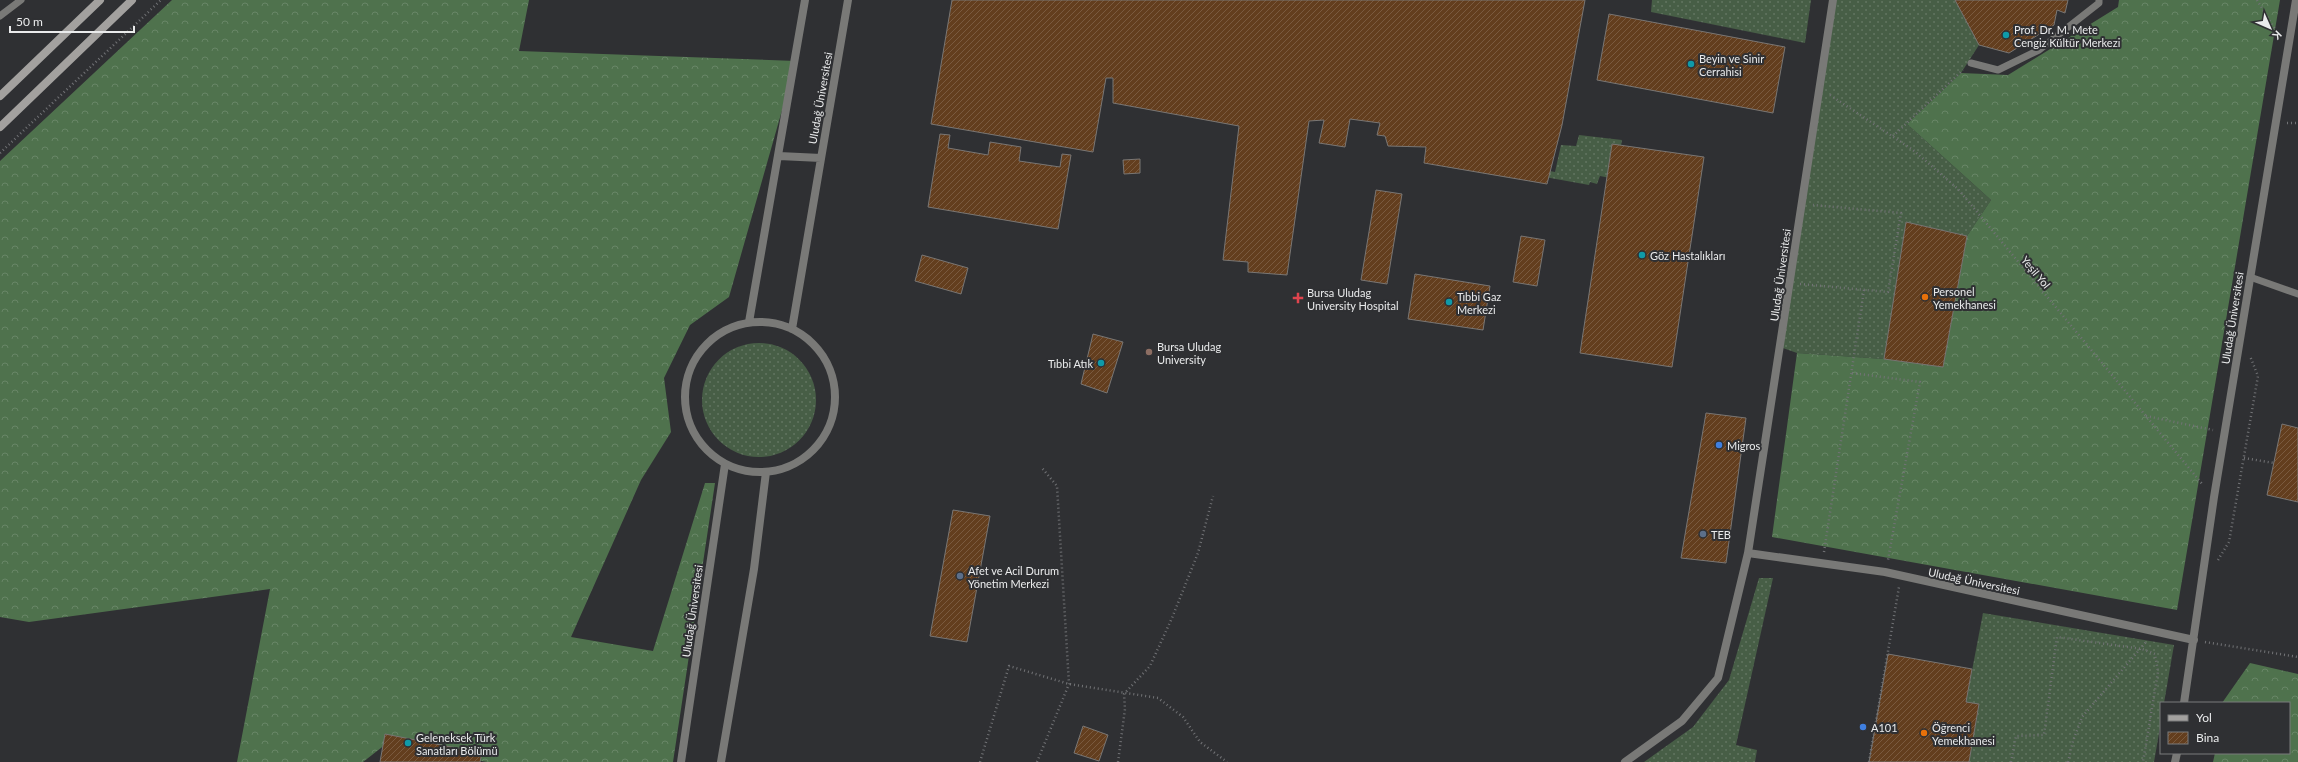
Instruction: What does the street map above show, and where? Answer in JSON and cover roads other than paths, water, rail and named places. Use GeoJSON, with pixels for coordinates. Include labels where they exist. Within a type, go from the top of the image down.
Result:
{"type":"FeatureCollection","features":[{"type":"Feature","properties":{"kind":"main road"},"geometry":{"type":"LineString","coordinates":[[0,96],[100,0]]}},
{"type":"Feature","properties":{"kind":"main road"},"geometry":{"type":"LineString","coordinates":[[0,127],[132,0]]}},
{"type":"Feature","properties":{"kind":"street"},"geometry":{"type":"LineString","coordinates":[[749,322],[806,0]]}},
{"type":"Feature","properties":{"kind":"street","name":"Uludağ Üniversitesi"},"geometry":{"type":"LineString","coordinates":[[779,156],[821,158],[848,0]]}},
{"type":"Feature","properties":{"kind":"street","name":"Uludağ Üniversitesi"},"geometry":{"type":"LineString","coordinates":[[1624,762],[1682,722],[1718,678],[1748,553],[1790,283],[1818,88],[1833,0]]}},
{"type":"Feature","properties":{"kind":"street","name":"Uludağ Üniversitesi"},"geometry":{"type":"LineString","coordinates":[[2184,702],[2224,433],[2296,0]]}},
{"type":"Feature","properties":{"kind":"street"},"geometry":{"type":"LineString","coordinates":[[792,329],[821,158]]}},
{"type":"Feature","properties":{"kind":"street"},"geometry":{"type":"LineString","coordinates":[[749,322],[771,322],[792,329],[810,340],[823,356],[832,376],[835,400],[833,423],[806,457],[787,467],[766,472],[745,471],[725,464],[706,449],[692,431],[686,408],[684,384],[693,362],[706,343],[726,329],[749,322]]}},
{"type":"Feature","properties":{"kind":"street","name":"Uludağ Üniversitesi"},"geometry":{"type":"LineString","coordinates":[[681,762],[725,464]]}},
{"type":"Feature","properties":{"kind":"street"},"geometry":{"type":"LineString","coordinates":[[721,762],[754,569],[766,472]]}},
{"type":"Feature","properties":{"kind":"street","name":"Uludağ Üniversitesi"},"geometry":{"type":"LineString","coordinates":[[1748,553],[1885,572],[1901,577],[2194,640]]}},
{"type":"Feature","properties":{"kind":"lane"},"geometry":{"type":"LineString","coordinates":[[0,16],[21,0]]}},
{"type":"Feature","properties":{"kind":"lane"},"geometry":{"type":"LineString","coordinates":[[1971,63],[1998,70],[2039,50],[2099,3],[2099,0]]}},
{"type":"Feature","properties":{"kind":"lane"},"geometry":{"type":"LineString","coordinates":[[2250,277],[2298,294]]}},
{"type":"Feature","properties":{"kind":"place","name":"Prof. Dr. M. Mete Cengiz Kültür Merkezi"},"geometry":{"type":"Point","coordinates":[2006,35]}},
{"type":"Feature","properties":{"kind":"place","name":"Beyin ve Sinir Cerrahisi"},"geometry":{"type":"Point","coordinates":[1691,64]}},
{"type":"Feature","properties":{"kind":"place","name":"Göz Hastalıkları"},"geometry":{"type":"Point","coordinates":[1642,255]}},
{"type":"Feature","properties":{"kind":"place","name":"Personel Yemekhanesi"},"geometry":{"type":"Point","coordinates":[1925,297]}},
{"type":"Feature","properties":{"kind":"place","name":"Bursa Uludag University Hospital"},"geometry":{"type":"Point","coordinates":[1298,298]}},
{"type":"Feature","properties":{"kind":"place","name":"Tıbbi Gaz Merkezi"},"geometry":{"type":"Point","coordinates":[1449,302]}},
{"type":"Feature","properties":{"kind":"place","name":"Bursa Uludag University"},"geometry":{"type":"Point","coordinates":[1149,352]}},
{"type":"Feature","properties":{"kind":"place","name":"Tıbbi Atık"},"geometry":{"type":"Point","coordinates":[1101,363]}},
{"type":"Feature","properties":{"kind":"place","name":"Migros"},"geometry":{"type":"Point","coordinates":[1719,445]}},
{"type":"Feature","properties":{"kind":"place","name":"TEB"},"geometry":{"type":"Point","coordinates":[1703,534]}},
{"type":"Feature","properties":{"kind":"place","name":"Afet ve Acil Durum Yönetim Merkezi"},"geometry":{"type":"Point","coordinates":[960,576]}},
{"type":"Feature","properties":{"kind":"place","name":"A101"},"geometry":{"type":"Point","coordinates":[1863,727]}},
{"type":"Feature","properties":{"kind":"place","name":"Öğrenci Yemekhanesi"},"geometry":{"type":"Point","coordinates":[1924,733]}},
{"type":"Feature","properties":{"kind":"place","name":"Geleneksek Türk Sanatları Bölümü"},"geometry":{"type":"Point","coordinates":[408,743]}}]}
